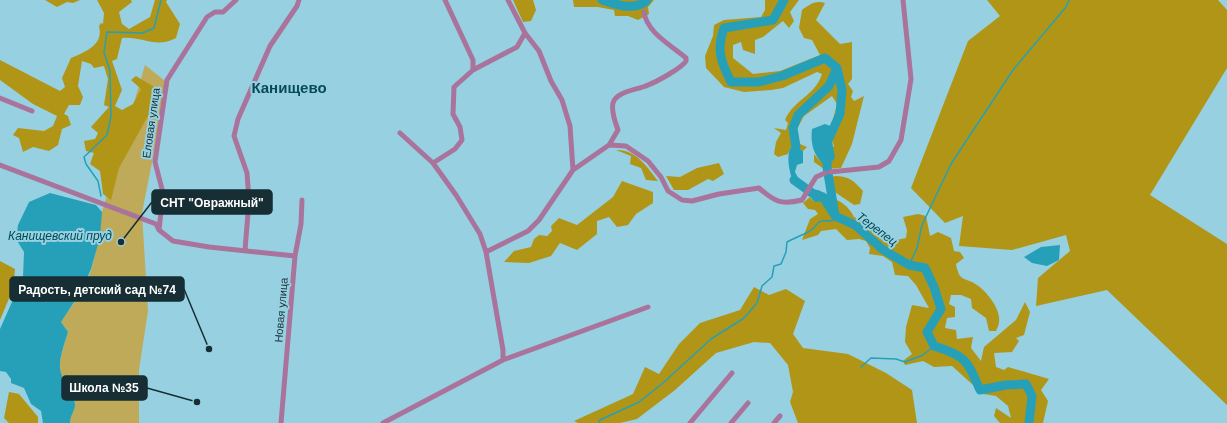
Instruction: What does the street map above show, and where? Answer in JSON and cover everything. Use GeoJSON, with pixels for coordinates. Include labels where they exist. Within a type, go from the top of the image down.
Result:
{"type":"FeatureCollection","features":[{"type":"Feature","properties":{"kind":"street","name":"Еловая улица"},"geometry":{"type":"LineString","coordinates":[[159,230],[163,193],[155,162],[167,80],[207,17],[215,12],[223,12],[236,0]]}},
{"type":"Feature","properties":{"kind":"street"},"geometry":{"type":"LineString","coordinates":[[245,250],[249,200],[247,173],[234,136],[238,119],[270,46],[297,6],[299,0]]}},
{"type":"Feature","properties":{"kind":"street"},"geometry":{"type":"LineString","coordinates":[[445,0],[473,60],[473,70]]}},
{"type":"Feature","properties":{"kind":"street"},"geometry":{"type":"LineString","coordinates":[[508,0],[525,33],[539,51],[562,100],[570,126],[573,170]]}},
{"type":"Feature","properties":{"kind":"street"},"geometry":{"type":"LineString","coordinates":[[610,145],[626,146],[648,160],[661,177],[668,191],[682,200],[692,201],[719,194],[759,188],[773,200],[788,203],[802,200],[816,177],[828,172],[879,167],[889,161],[901,140],[911,79],[903,0]]}},
{"type":"Feature","properties":{"kind":"street"},"geometry":{"type":"LineString","coordinates":[[486,252],[528,231],[539,220],[573,170],[610,145],[618,130],[613,112],[613,103],[616,98],[620,95],[648,85],[686,61],[686,58],[650,29],[644,12]]}},
{"type":"Feature","properties":{"kind":"street"},"geometry":{"type":"LineString","coordinates":[[433,163],[455,149],[462,140],[460,126],[453,114],[454,87],[473,70],[517,47],[525,33]]}},
{"type":"Feature","properties":{"kind":"street"},"geometry":{"type":"LineString","coordinates":[[0,98],[32,111]]}},
{"type":"Feature","properties":{"kind":"street"},"geometry":{"type":"LineString","coordinates":[[400,133],[433,163],[456,195],[480,234],[486,252],[503,360]]}},
{"type":"Feature","properties":{"kind":"street"},"geometry":{"type":"LineString","coordinates":[[0,165],[156,224],[159,230],[173,241],[209,247],[295,256]]}},
{"type":"Feature","properties":{"kind":"street","name":"Новая улица"},"geometry":{"type":"LineString","coordinates":[[281,423],[295,256],[301,224],[302,200]]}},
{"type":"Feature","properties":{"kind":"street"},"geometry":{"type":"LineString","coordinates":[[383,423],[503,360],[648,307]]}},
{"type":"Feature","properties":{"kind":"street"},"geometry":{"type":"LineString","coordinates":[[690,423],[732,373]]}},
{"type":"Feature","properties":{"kind":"street"},"geometry":{"type":"LineString","coordinates":[[731,423],[748,403]]}},
{"type":"Feature","properties":{"kind":"street"},"geometry":{"type":"LineString","coordinates":[[774,423],[780,416]]}},
{"type":"Feature","properties":{"kind":"shaded area"},"geometry":{"type":"Polygon","coordinates":[[[45,0],[80,0],[73,3],[67,2],[57,7],[45,0]]]}},
{"type":"Feature","properties":{"kind":"shaded area"},"geometry":{"type":"Polygon","coordinates":[[[97,0],[131,0],[132,2],[119,12],[122,24],[129,29],[150,17],[155,0],[167,0],[166,2],[180,24],[176,38],[169,41],[155,42],[122,38],[117,59],[112,61],[122,90],[115,106],[122,110],[133,104],[141,89],[131,80],[136,76],[159,90],[159,96],[119,168],[111,200],[103,194],[100,171],[90,164],[94,153],[86,151],[84,141],[95,139],[98,133],[91,127],[109,107],[104,105],[108,79],[104,66],[94,68],[91,64],[82,61],[78,86],[83,97],[80,105],[69,105],[64,114],[68,116],[71,125],[62,129],[58,145],[49,151],[33,147],[23,152],[19,138],[13,135],[18,128],[44,131],[53,126],[57,116],[33,104],[0,80],[0,60],[60,91],[65,87],[62,78],[71,58],[92,47],[99,38],[99,26],[101,23],[103,24],[104,13],[97,0]]]}},
{"type":"Feature","properties":{"kind":"shaded area"},"geometry":{"type":"Polygon","coordinates":[[[513,0],[533,0],[536,10],[531,21],[523,22],[513,0]]]}},
{"type":"Feature","properties":{"kind":"shaded area"},"geometry":{"type":"Polygon","coordinates":[[[573,0],[654,0],[648,7],[649,14],[638,20],[628,16],[615,16],[614,10],[598,7],[574,7],[573,0]]]}},
{"type":"Feature","properties":{"kind":"shaded area"},"geometry":{"type":"Polygon","coordinates":[[[765,0],[799,0],[790,12],[794,21],[789,28],[783,21],[763,37],[755,40],[755,54],[743,50],[741,42],[733,45],[733,58],[753,74],[780,71],[820,55],[812,40],[804,38],[799,28],[802,10],[813,3],[825,3],[816,20],[840,44],[852,42],[852,79],[848,84],[853,91],[851,97],[854,101],[864,96],[852,144],[841,168],[824,169],[814,162],[814,154],[820,161],[834,146],[832,141],[835,133],[832,123],[837,104],[832,96],[804,116],[797,129],[800,144],[807,147],[803,151],[796,147],[790,148],[788,154],[778,157],[774,154],[776,142],[781,133],[774,128],[786,130],[788,123],[785,120],[789,113],[793,107],[814,88],[822,74],[817,72],[783,88],[744,92],[724,87],[706,68],[705,56],[713,36],[714,25],[724,20],[761,17],[765,10],[765,0]]]}},
{"type":"Feature","properties":{"kind":"shaded area"},"geometry":{"type":"Polygon","coordinates":[[[987,0],[1218,0],[1227,10],[1227,68],[1150,195],[1227,244],[1227,405],[1107,290],[1036,306],[1038,278],[1070,251],[1066,235],[1012,250],[959,246],[963,216],[945,223],[911,188],[968,41],[1000,16],[987,0]]]}},
{"type":"Feature","properties":{"kind":"shaded area"},"geometry":{"type":"Polygon","coordinates":[[[145,65],[165,81],[158,132],[142,213],[148,311],[139,370],[139,423],[70,423],[75,402],[60,369],[61,355],[68,332],[61,322],[87,282],[93,263],[102,212],[145,65]]]}},
{"type":"Feature","properties":{"kind":"shaded area"},"geometry":{"type":"Polygon","coordinates":[[[616,150],[623,150],[635,156],[645,165],[658,181],[646,180],[641,168],[630,164],[631,156],[616,150]]]}},
{"type":"Feature","properties":{"kind":"shaded area"},"geometry":{"type":"Polygon","coordinates":[[[719,163],[724,174],[713,181],[708,179],[688,190],[674,190],[666,176],[680,177],[697,168],[719,163]]]}},
{"type":"Feature","properties":{"kind":"shaded area"},"geometry":{"type":"Polygon","coordinates":[[[835,176],[844,177],[857,184],[863,191],[860,204],[854,205],[826,186],[826,179],[835,176]]]}},
{"type":"Feature","properties":{"kind":"shaded area"},"geometry":{"type":"Polygon","coordinates":[[[622,181],[653,192],[653,203],[636,214],[628,225],[617,227],[609,217],[597,221],[597,234],[577,250],[560,243],[551,256],[529,263],[504,262],[514,251],[531,247],[534,239],[539,235],[547,236],[552,231],[551,226],[559,218],[577,225],[613,197],[622,181]]]}},
{"type":"Feature","properties":{"kind":"shaded area"},"geometry":{"type":"Polygon","coordinates":[[[810,197],[813,201],[829,198],[840,202],[850,210],[854,217],[872,224],[874,235],[892,241],[906,238],[907,230],[903,217],[918,214],[926,216],[930,236],[938,232],[951,238],[954,251],[960,252],[964,258],[956,264],[959,274],[961,277],[977,285],[985,292],[996,306],[998,312],[999,323],[996,331],[989,331],[986,318],[972,308],[971,299],[961,295],[951,295],[949,304],[955,307],[955,317],[947,318],[945,328],[956,330],[957,339],[973,337],[971,348],[981,361],[984,347],[1016,320],[1025,302],[1030,312],[1024,335],[1016,338],[1019,341],[1012,352],[994,353],[996,367],[1004,370],[1008,367],[1049,379],[1041,390],[1048,401],[1043,423],[1000,423],[994,416],[996,408],[1011,418],[1008,406],[996,396],[983,394],[952,366],[934,367],[923,361],[905,365],[903,361],[912,354],[905,342],[906,327],[912,305],[929,308],[916,285],[908,276],[895,275],[892,262],[883,256],[869,254],[870,248],[866,241],[859,239],[847,240],[836,229],[821,231],[818,235],[802,240],[810,219],[818,214],[815,210],[808,209],[803,203],[810,197]]]}},
{"type":"Feature","properties":{"kind":"shaded area"},"geometry":{"type":"Polygon","coordinates":[[[0,261],[15,269],[13,289],[0,320],[0,261]]]}},
{"type":"Feature","properties":{"kind":"shaded area"},"geometry":{"type":"Polygon","coordinates":[[[754,287],[769,295],[786,289],[805,301],[793,334],[803,348],[848,354],[886,373],[912,390],[917,423],[798,423],[790,402],[793,392],[788,365],[770,343],[754,342],[716,353],[675,390],[637,419],[620,423],[578,423],[574,421],[633,394],[645,367],[659,374],[679,344],[700,323],[740,310],[754,287]]]}},
{"type":"Feature","properties":{"kind":"shaded area"},"geometry":{"type":"Polygon","coordinates":[[[9,392],[19,394],[38,417],[38,423],[9,423],[4,418],[9,392]]]}},
{"type":"Feature","properties":{"kind":"water"},"geometry":{"type":"Polygon","coordinates":[[[825,124],[833,127],[835,133],[832,141],[835,158],[827,167],[816,155],[812,145],[812,129],[825,124]]]}},
{"type":"Feature","properties":{"kind":"water"},"geometry":{"type":"Polygon","coordinates":[[[796,147],[803,151],[803,163],[797,165],[795,172],[803,187],[796,187],[789,168],[788,158],[790,148],[796,147]]]}},
{"type":"Feature","properties":{"kind":"water"},"geometry":{"type":"Polygon","coordinates":[[[817,190],[821,192],[823,196],[821,200],[817,202],[813,200],[811,196],[813,192],[817,190]]]}},
{"type":"Feature","properties":{"kind":"water","name":"Канищевский пруд"},"geometry":{"type":"Polygon","coordinates":[[[50,193],[96,205],[102,212],[100,237],[91,269],[82,290],[61,322],[68,332],[61,355],[60,368],[63,378],[75,402],[70,423],[43,423],[41,411],[31,404],[24,388],[11,383],[11,379],[6,372],[0,371],[0,329],[23,277],[24,252],[16,239],[18,225],[29,202],[50,193]]]}},
{"type":"Feature","properties":{"kind":"water"},"geometry":{"type":"Polygon","coordinates":[[[1060,245],[1059,260],[1047,266],[1032,263],[1024,257],[1041,247],[1060,245]]]}},
{"type":"Feature","properties":{"kind":"waterway"},"geometry":{"type":"LineString","coordinates":[[101,196],[98,181],[86,164],[84,157],[107,135],[111,116],[110,71],[104,52],[107,32],[143,33],[154,28],[161,0]]}},
{"type":"Feature","properties":{"kind":"waterway","name":"Терепец"},"geometry":{"type":"LineString","coordinates":[[602,0],[625,6],[637,6],[647,0]]}},
{"type":"Feature","properties":{"kind":"waterway","name":"Терепец"},"geometry":{"type":"LineString","coordinates":[[784,0],[773,20],[724,28],[720,43],[722,62],[731,82],[759,82],[782,76],[825,58],[837,68],[842,90],[840,114],[829,138]]}},
{"type":"Feature","properties":{"kind":"waterway"},"geometry":{"type":"LineString","coordinates":[[909,265],[917,248],[922,225],[951,164],[1013,70],[1066,7],[1069,0]]}},
{"type":"Feature","properties":{"kind":"waterway","name":"Терепец"},"geometry":{"type":"LineString","coordinates":[[794,158],[796,147],[793,128],[798,115],[829,86],[837,68]]}},
{"type":"Feature","properties":{"kind":"waterway","name":"Терепец"},"geometry":{"type":"LineString","coordinates":[[827,155],[827,167],[835,216],[855,225],[882,249],[909,265],[925,268],[934,287],[941,309],[927,332],[934,346],[953,353],[964,360],[972,372],[980,390],[1006,385],[1026,384],[1032,396],[1029,423]]}},
{"type":"Feature","properties":{"kind":"waterway","name":"Терепец"},"geometry":{"type":"LineString","coordinates":[[794,180],[812,193],[823,197],[834,214]]}},
{"type":"Feature","properties":{"kind":"waterway"},"geometry":{"type":"LineString","coordinates":[[599,423],[600,420],[639,402],[663,383],[711,339],[744,318],[757,303],[762,286],[772,277],[774,266],[781,264],[786,252],[787,242],[812,230],[819,222],[832,221],[835,216]]}},
{"type":"Feature","properties":{"kind":"waterway"},"geometry":{"type":"LineString","coordinates":[[861,367],[871,358],[896,359],[905,362],[923,355],[934,346]]}},
{"type":"Feature","properties":{"kind":"place","name":"СНТ \"Овражный\""},"geometry":{"type":"Point","coordinates":[121,242]}},
{"type":"Feature","properties":{"kind":"place","name":"Радость, детский сад №74"},"geometry":{"type":"Point","coordinates":[209,349]}},
{"type":"Feature","properties":{"kind":"place","name":"Школа №35"},"geometry":{"type":"Point","coordinates":[197,402]}},
{"type":"Feature","properties":{"kind":"district","name":"Канищево"},"geometry":{"type":"Point","coordinates":[289,87]}}]}
